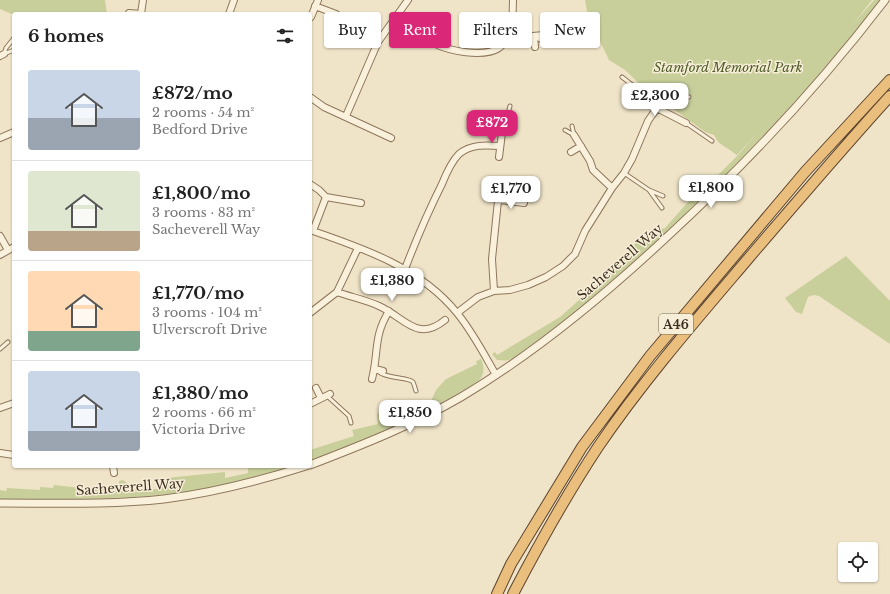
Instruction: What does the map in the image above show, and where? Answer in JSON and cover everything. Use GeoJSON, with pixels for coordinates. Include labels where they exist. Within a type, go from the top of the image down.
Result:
{"type":"FeatureCollection","features":[{"type":"Feature","properties":{"kind":"highway","name":"A46"},"geometry":{"type":"LineString","coordinates":[[497,594],[512,564],[578,453],[650,356],[805,172],[890,80]]}},
{"type":"Feature","properties":{"kind":"highway","name":"A46"},"geometry":{"type":"LineString","coordinates":[[513,594],[534,552],[569,493],[599,446],[641,388],[829,163],[890,96]]}},
{"type":"Feature","properties":{"kind":"street"},"geometry":{"type":"LineString","coordinates":[[141,12],[143,0]]}},
{"type":"Feature","properties":{"kind":"street"},"geometry":{"type":"LineString","coordinates":[[229,12],[233,0]]}},
{"type":"Feature","properties":{"kind":"street"},"geometry":{"type":"LineString","coordinates":[[312,15],[318,0]]}},
{"type":"Feature","properties":{"kind":"street"},"geometry":{"type":"LineString","coordinates":[[399,12],[408,0]]}},
{"type":"Feature","properties":{"kind":"street"},"geometry":{"type":"LineString","coordinates":[[513,0],[513,12]]}},
{"type":"Feature","properties":{"kind":"street","name":"Sacheverell Way"},"geometry":{"type":"LineString","coordinates":[[312,463],[392,432],[461,397],[496,375],[582,311],[647,256],[740,166],[815,86],[885,0]]}},
{"type":"Feature","properties":{"kind":"street"},"geometry":{"type":"LineString","coordinates":[[315,6],[331,12]]}},
{"type":"Feature","properties":{"kind":"street"},"geometry":{"type":"LineString","coordinates":[[381,38],[389,26]]}},
{"type":"Feature","properties":{"kind":"street"},"geometry":{"type":"LineString","coordinates":[[535,47],[534,37],[540,36]]}},
{"type":"Feature","properties":{"kind":"street"},"geometry":{"type":"LineString","coordinates":[[346,116],[375,48]]}},
{"type":"Feature","properties":{"kind":"street"},"geometry":{"type":"LineString","coordinates":[[446,48],[466,52],[482,53],[492,51],[496,48]]}},
{"type":"Feature","properties":{"kind":"street"},"geometry":{"type":"LineString","coordinates":[[640,91],[659,109],[686,123]]}},
{"type":"Feature","properties":{"kind":"street"},"geometry":{"type":"LineString","coordinates":[[312,98],[324,106],[391,138]]}},
{"type":"Feature","properties":{"kind":"street"},"geometry":{"type":"LineString","coordinates":[[457,313],[478,297],[494,291],[510,290],[528,285],[546,277],[563,266],[574,254],[585,231],[612,188],[632,160],[648,121],[659,109]]}},
{"type":"Feature","properties":{"kind":"street"},"geometry":{"type":"LineString","coordinates":[[0,138],[12,133]]}},
{"type":"Feature","properties":{"kind":"street"},"geometry":{"type":"LineString","coordinates":[[499,157],[502,133]]}},
{"type":"Feature","properties":{"kind":"street"},"geometry":{"type":"LineString","coordinates":[[574,135],[590,161],[593,170],[612,188]]}},
{"type":"Feature","properties":{"kind":"street"},"geometry":{"type":"LineString","coordinates":[[405,269],[436,196],[450,167],[459,154],[472,147],[485,145],[500,146]]}},
{"type":"Feature","properties":{"kind":"street"},"geometry":{"type":"LineString","coordinates":[[571,152],[580,146]]}},
{"type":"Feature","properties":{"kind":"street"},"geometry":{"type":"LineString","coordinates":[[312,185],[326,197],[361,203]]}},
{"type":"Feature","properties":{"kind":"street"},"geometry":{"type":"LineString","coordinates":[[494,291],[492,259],[499,191]]}},
{"type":"Feature","properties":{"kind":"street"},"geometry":{"type":"LineString","coordinates":[[326,197],[312,230],[405,269],[434,289],[457,313],[496,375]]}},
{"type":"Feature","properties":{"kind":"street"},"geometry":{"type":"LineString","coordinates":[[499,200],[521,202]]}},
{"type":"Feature","properties":{"kind":"street"},"geometry":{"type":"LineString","coordinates":[[0,236],[8,250]]}},
{"type":"Feature","properties":{"kind":"street"},"geometry":{"type":"LineString","coordinates":[[0,255],[12,248]]}},
{"type":"Feature","properties":{"kind":"street"},"geometry":{"type":"LineString","coordinates":[[312,312],[338,292],[358,248]]}},
{"type":"Feature","properties":{"kind":"street"},"geometry":{"type":"LineString","coordinates":[[338,292],[389,310],[409,326],[419,329],[429,329],[438,326],[445,320]]}},
{"type":"Feature","properties":{"kind":"street"},"geometry":{"type":"LineString","coordinates":[[372,379],[378,333],[381,323],[389,310]]}},
{"type":"Feature","properties":{"kind":"street"},"geometry":{"type":"LineString","coordinates":[[438,326],[442,333]]}},
{"type":"Feature","properties":{"kind":"street"},"geometry":{"type":"LineString","coordinates":[[374,369],[383,370]]}},
{"type":"Feature","properties":{"kind":"street"},"geometry":{"type":"LineString","coordinates":[[312,403],[326,396],[316,388]]}},
{"type":"Feature","properties":{"kind":"street"},"geometry":{"type":"LineString","coordinates":[[0,408],[12,404]]}},
{"type":"Feature","properties":{"kind":"street"},"geometry":{"type":"LineString","coordinates":[[0,453],[12,455]]}},
{"type":"Feature","properties":{"kind":"street"},"geometry":{"type":"LineString","coordinates":[[113,468],[114,473]]}},
{"type":"Feature","properties":{"kind":"street","name":"Sacheverell Way"},"geometry":{"type":"LineString","coordinates":[[0,503],[108,503],[164,499],[223,490],[299,468]]}},
{"type":"Feature","properties":{"kind":"lane"},"geometry":{"type":"LineString","coordinates":[[534,37],[540,40]]}},
{"type":"Feature","properties":{"kind":"lane"},"geometry":{"type":"LineString","coordinates":[[2,55],[12,40]]}},
{"type":"Feature","properties":{"kind":"lane"},"geometry":{"type":"LineString","coordinates":[[2,55],[12,51]]}},
{"type":"Feature","properties":{"kind":"lane"},"geometry":{"type":"LineString","coordinates":[[622,77],[640,91]]}},
{"type":"Feature","properties":{"kind":"lane"},"geometry":{"type":"LineString","coordinates":[[659,109],[672,98],[689,97]]}},
{"type":"Feature","properties":{"kind":"lane"},"geometry":{"type":"LineString","coordinates":[[502,133],[505,129],[510,106]]}},
{"type":"Feature","properties":{"kind":"lane"},"geometry":{"type":"LineString","coordinates":[[686,123],[712,141]]}},
{"type":"Feature","properties":{"kind":"lane"},"geometry":{"type":"LineString","coordinates":[[572,126],[574,135]]}},
{"type":"Feature","properties":{"kind":"lane"},"geometry":{"type":"LineString","coordinates":[[565,130],[574,135]]}},
{"type":"Feature","properties":{"kind":"lane"},"geometry":{"type":"LineString","coordinates":[[624,173],[649,190],[663,196]]}},
{"type":"Feature","properties":{"kind":"lane"},"geometry":{"type":"LineString","coordinates":[[649,190],[662,208]]}},
{"type":"Feature","properties":{"kind":"lane"},"geometry":{"type":"LineString","coordinates":[[521,202],[529,191]]}},
{"type":"Feature","properties":{"kind":"lane"},"geometry":{"type":"LineString","coordinates":[[0,349],[8,342]]}},
{"type":"Feature","properties":{"kind":"lane"},"geometry":{"type":"LineString","coordinates":[[374,369],[385,376],[409,378],[413,382],[416,391]]}},
{"type":"Feature","properties":{"kind":"lane"},"geometry":{"type":"LineString","coordinates":[[326,396],[349,416],[351,423]]}},
{"type":"Feature","properties":{"kind":"green space"},"geometry":{"type":"Polygon","coordinates":[[[0,0],[105,0],[107,12],[12,12],[12,14],[0,9],[0,0]]]}},
{"type":"Feature","properties":{"kind":"green space","name":"Stamford Memorial Park"},"geometry":{"type":"Polygon","coordinates":[[[585,0],[872,0],[854,23],[874,0],[880,0],[846,43],[810,84],[735,165],[696,204],[615,278],[539,340],[512,359],[497,360],[492,354],[495,352],[497,355],[560,317],[588,292],[594,290],[642,236],[651,242],[662,228],[664,229],[689,201],[688,200],[709,184],[737,156],[759,131],[737,155],[718,142],[714,135],[705,132],[642,86],[625,70],[609,60],[600,41],[600,12],[587,12],[585,0]]]}},
{"type":"Feature","properties":{"kind":"green space"},"geometry":{"type":"Polygon","coordinates":[[[846,256],[890,301],[890,344],[819,296],[814,295],[808,297],[802,314],[796,312],[785,298],[846,256]]]}},
{"type":"Feature","properties":{"kind":"green space"},"geometry":{"type":"Polygon","coordinates":[[[481,359],[484,369],[480,379],[474,384],[418,415],[382,432],[347,447],[312,459],[312,449],[354,436],[352,430],[378,424],[377,414],[391,407],[397,415],[431,401],[436,390],[446,379],[477,364],[476,361],[481,359]]]}},
{"type":"Feature","properties":{"kind":"green space"},"geometry":{"type":"Polygon","coordinates":[[[248,468],[284,468],[225,484],[175,493],[138,497],[0,499],[0,490],[6,491],[7,488],[40,490],[40,487],[53,488],[54,485],[81,488],[82,490],[96,489],[119,484],[119,481],[123,480],[135,489],[157,489],[165,486],[166,478],[225,472],[225,478],[248,473],[248,468]]]}}]}
